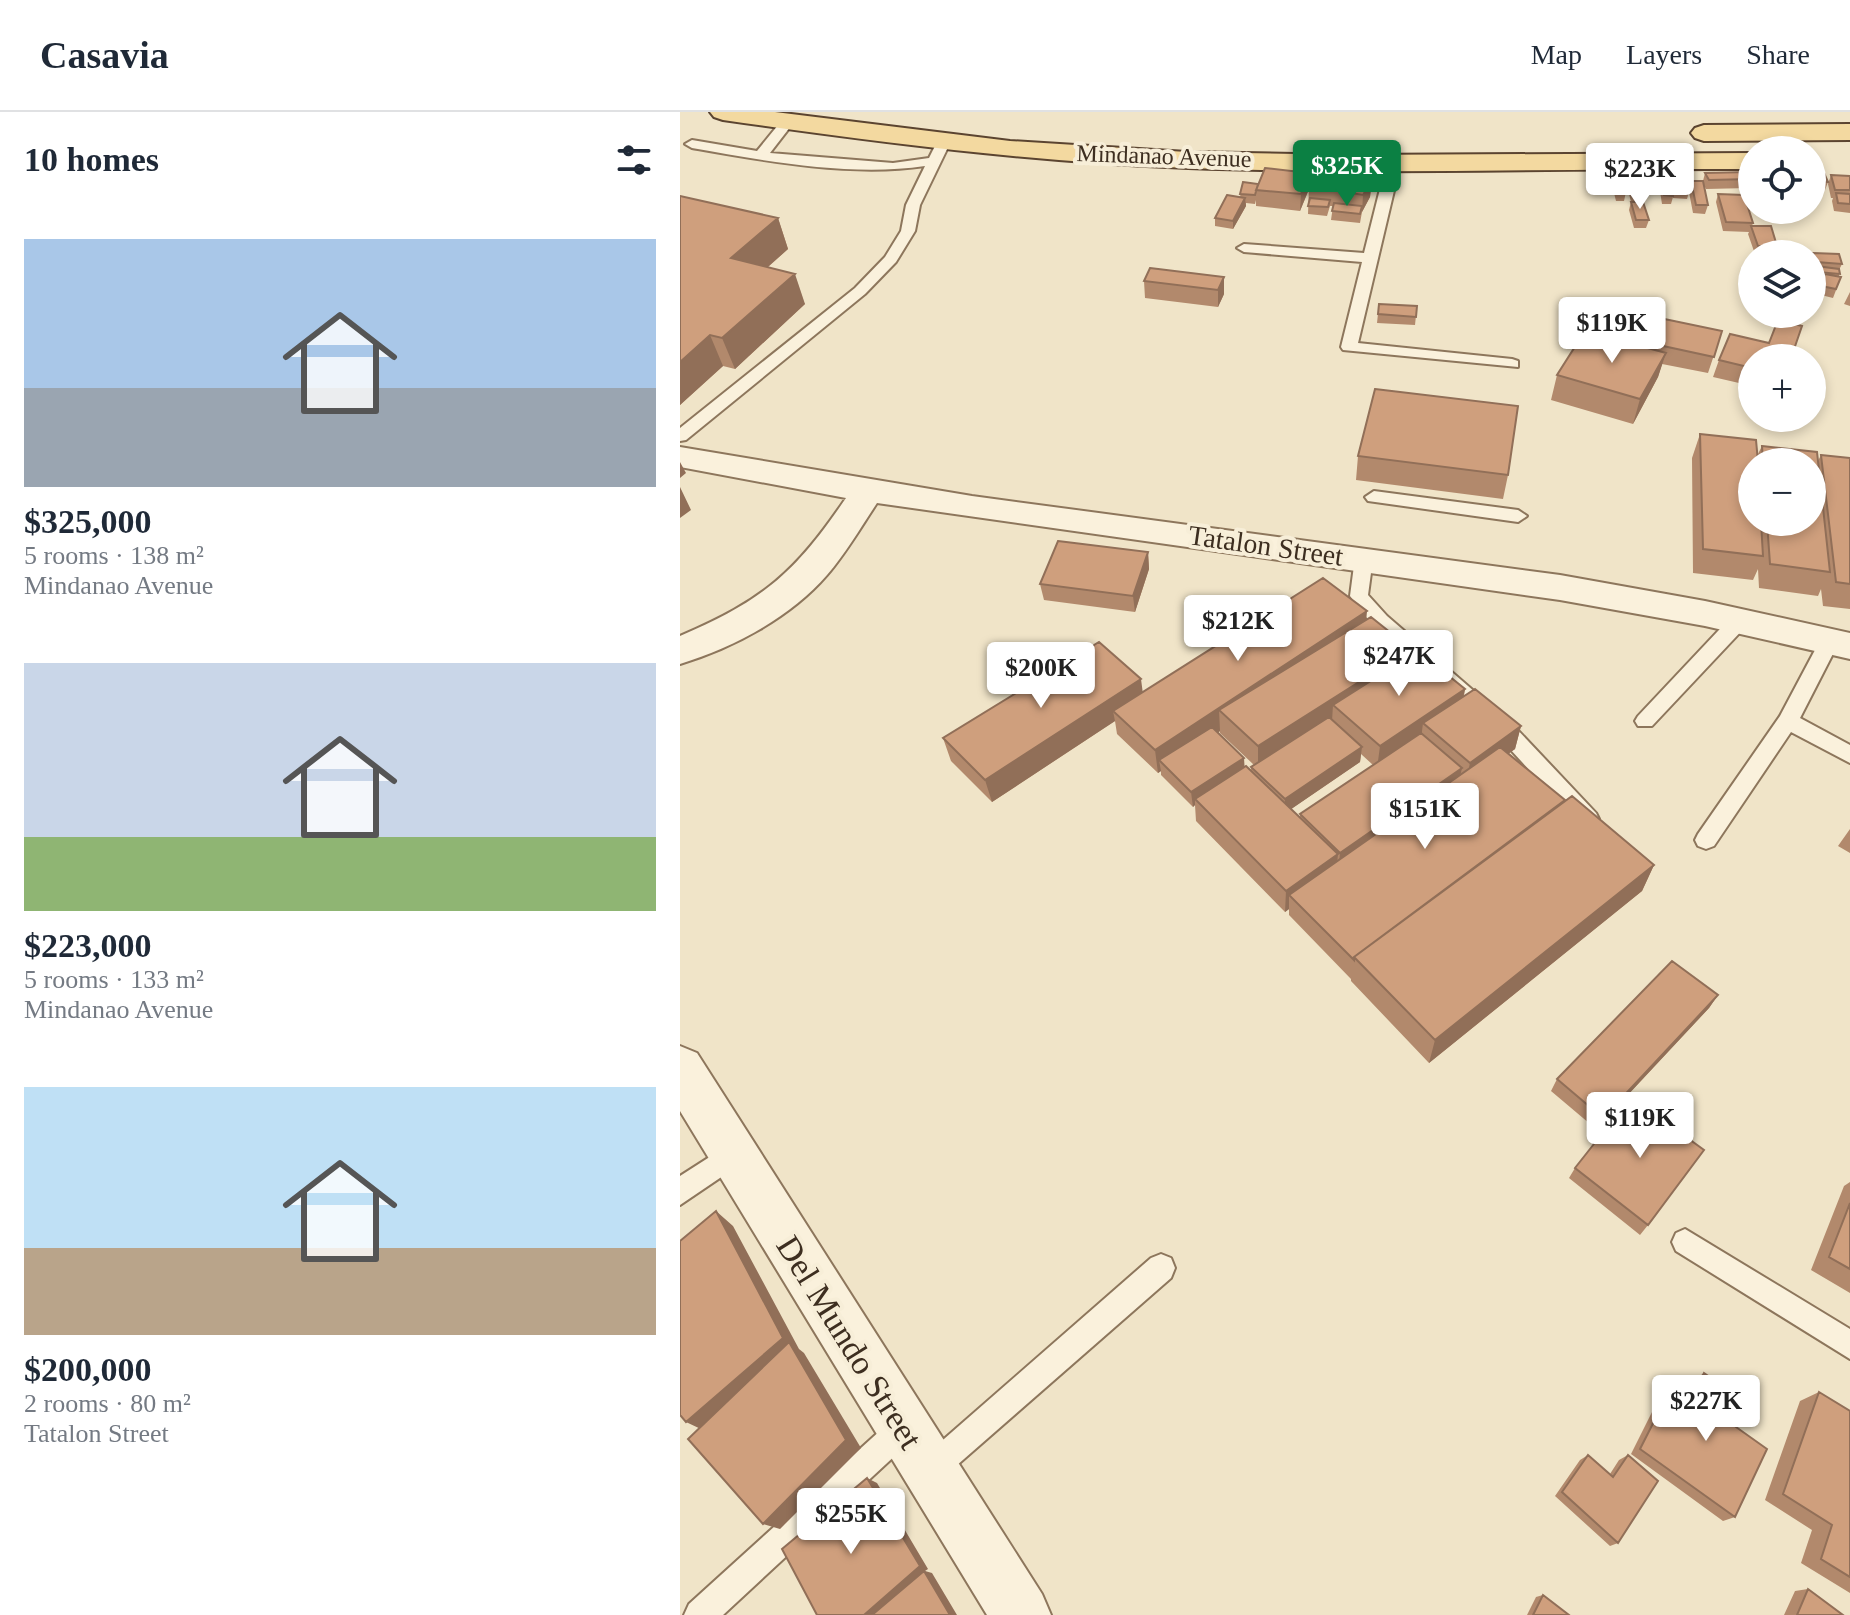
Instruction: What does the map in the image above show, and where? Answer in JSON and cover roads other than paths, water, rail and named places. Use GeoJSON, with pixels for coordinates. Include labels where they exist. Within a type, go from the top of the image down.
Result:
{"type":"FeatureCollection","features":[{"type":"Feature","properties":{"kind":"main road","name":"Mindanao Avenue"},"geometry":{"type":"LineString","coordinates":[[723,112],[938,152],[1394,161],[1738,161]]}},
{"type":"Feature","properties":{"kind":"main road"},"geometry":{"type":"LineString","coordinates":[[1677,133],[1850,132]]}},
{"type":"Feature","properties":{"kind":"main road"},"geometry":{"type":"LineString","coordinates":[[1526,134],[1532,162]]}},
{"type":"Feature","properties":{"kind":"street","name":"Tatalon Street"},"geometry":{"type":"LineString","coordinates":[[680,457],[868,492],[1364,558],[1741,619],[1840,643]]}},
{"type":"Feature","properties":{"kind":"street"},"geometry":{"type":"LineString","coordinates":[[680,651],[764,608],[790,589],[816,566],[868,492]]}},
{"type":"Feature","properties":{"kind":"street","name":"Del Mundo Street"},"geometry":{"type":"LineString","coordinates":[[680,1068],[1021,1615]]}},
{"type":"Feature","properties":{"kind":"lane"},"geometry":{"type":"LineString","coordinates":[[760,156],[788,122]]}},
{"type":"Feature","properties":{"kind":"lane"},"geometry":{"type":"LineString","coordinates":[[692,144],[760,156],[893,167],[938,152]]}},
{"type":"Feature","properties":{"kind":"lane"},"geometry":{"type":"LineString","coordinates":[[680,436],[860,291],[891,259],[908,231],[913,205],[938,152]]}},
{"type":"Feature","properties":{"kind":"lane"},"geometry":{"type":"LineString","coordinates":[[1394,161],[1349,347],[1512,364]]}},
{"type":"Feature","properties":{"kind":"lane"},"geometry":{"type":"LineString","coordinates":[[1244,248],[1371,258]]}},
{"type":"Feature","properties":{"kind":"lane"},"geometry":{"type":"LineString","coordinates":[[1374,497],[1518,516]]}},
{"type":"Feature","properties":{"kind":"lane"},"geometry":{"type":"LineString","coordinates":[[1364,558],[1359,596],[1380,621],[1505,730],[1607,838]]}},
{"type":"Feature","properties":{"kind":"lane"},"geometry":{"type":"LineString","coordinates":[[1645,721],[1741,619]]}},
{"type":"Feature","properties":{"kind":"lane"},"geometry":{"type":"LineString","coordinates":[[1706,840],[1840,643]]}},
{"type":"Feature","properties":{"kind":"lane"},"geometry":{"type":"LineString","coordinates":[[1788,721],[1850,755]]}},
{"type":"Feature","properties":{"kind":"lane"},"geometry":{"type":"LineString","coordinates":[[680,1192],[733,1154]]}},
{"type":"Feature","properties":{"kind":"lane"},"geometry":{"type":"LineString","coordinates":[[1685,1242],[1850,1345]]}},
{"type":"Feature","properties":{"kind":"lane"},"geometry":{"type":"LineString","coordinates":[[700,1615],[1161,1268]]}}]}
